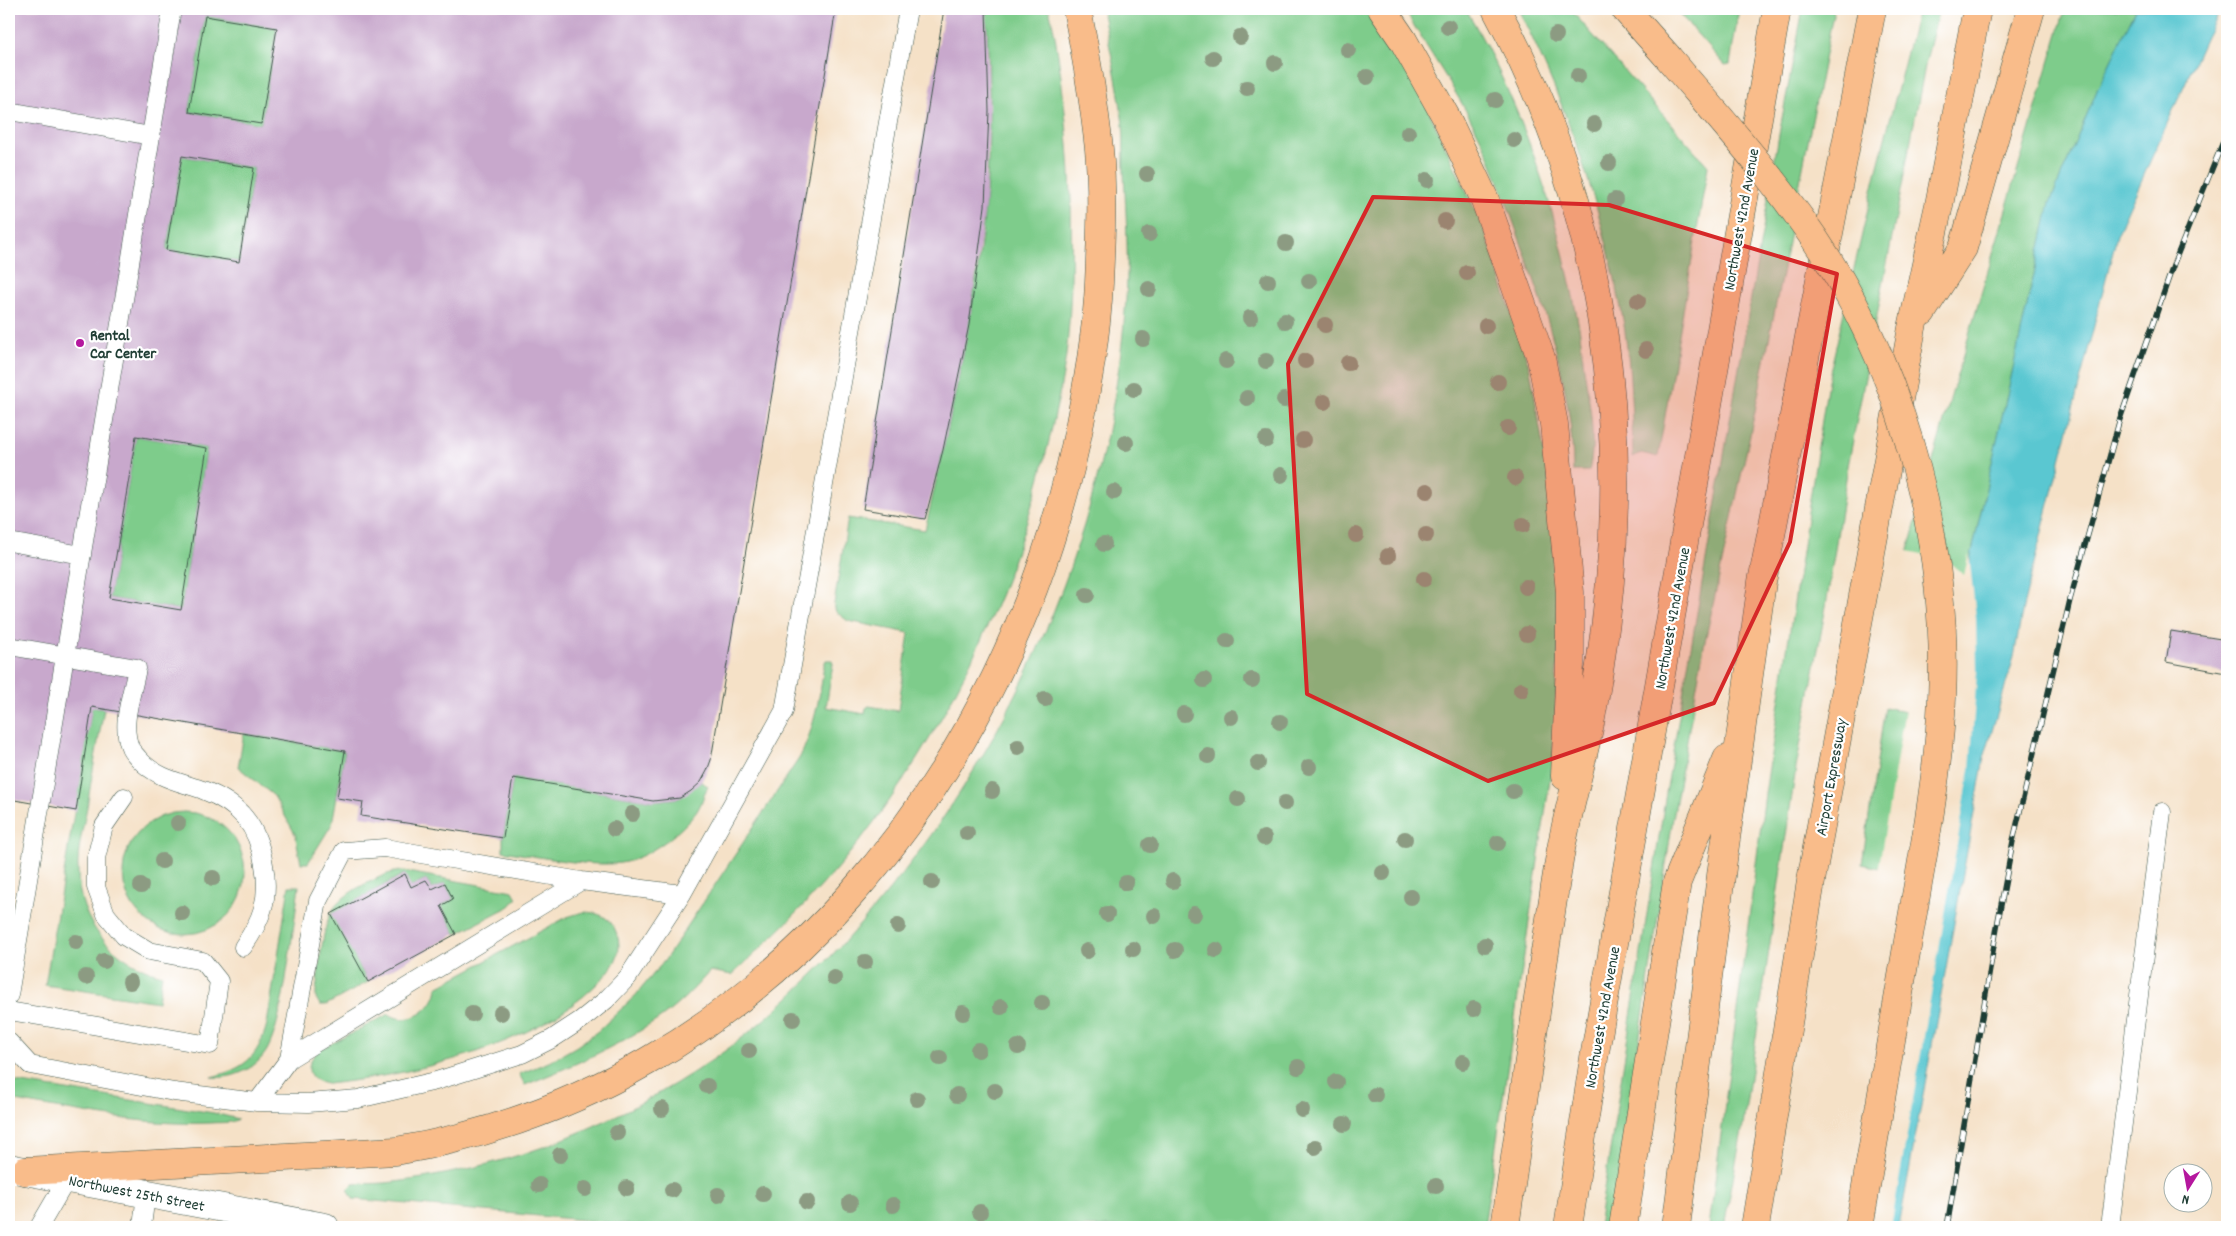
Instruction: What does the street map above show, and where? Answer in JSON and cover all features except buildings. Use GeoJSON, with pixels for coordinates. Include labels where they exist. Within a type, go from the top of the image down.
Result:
{"type":"FeatureCollection","features":[{"type":"Feature","properties":{"kind":"highway"},"geometry":{"type":"LineString","coordinates":[[17,1170],[396,1151],[442,1144],[494,1129],[564,1104],[605,1085],[687,1038],[728,1009],[792,956],[855,891],[892,846],[937,784],[985,699],[1028,605],[1057,520],[1068,479],[1089,380],[1099,285],[1100,247],[1099,150],[1077,9]]}},
{"type":"Feature","properties":{"kind":"highway"},"geometry":{"type":"LineString","coordinates":[[1382,9],[1403,40],[1446,117],[1486,200],[1541,358],[1554,424],[1570,592],[1570,664],[1561,851]]}},
{"type":"Feature","properties":{"kind":"highway"},"geometry":{"type":"LineString","coordinates":[[1496,9],[1540,100],[1564,160],[1596,285],[1605,340],[1614,462],[1609,593],[1588,731],[1561,851],[1505,1227]]}},
{"type":"Feature","properties":{"kind":"highway"},"geometry":{"type":"LineString","coordinates":[[1625,9],[1771,180],[1829,260],[1851,300],[1892,389],[1919,479],[1931,533],[1938,586],[1941,644],[1942,698],[1939,739],[1920,872],[1859,1227]]}},
{"type":"Feature","properties":{"kind":"highway","name":"Northwest 42nd Avenue"},"geometry":{"type":"LineString","coordinates":[[1568,1227],[1594,1058],[1777,9]]}},
{"type":"Feature","properties":{"kind":"highway"},"geometry":{"type":"LineString","coordinates":[[1676,1227],[1762,582],[1872,9]]}},
{"type":"Feature","properties":{"kind":"highway","name":"Airport Expressway"},"geometry":{"type":"LineString","coordinates":[[1755,1227],[1812,875],[1912,328],[1939,205],[1977,9]]}},
{"type":"Feature","properties":{"kind":"highway"},"geometry":{"type":"LineString","coordinates":[[1912,328],[1963,248],[2031,9]]}},
{"type":"Feature","properties":{"kind":"highway"},"geometry":{"type":"LineString","coordinates":[[1623,1227],[1677,882],[1743,718]]}},
{"type":"Feature","properties":{"kind":"street","name":"Northwest 25th Street"},"geometry":{"type":"LineString","coordinates":[[17,1170],[324,1227]]}},
{"type":"Feature","properties":{"kind":"lane"},"geometry":{"type":"LineString","coordinates":[[9,995],[172,9]]}},
{"type":"Feature","properties":{"kind":"lane"},"geometry":{"type":"LineString","coordinates":[[9,1042],[30,1065],[174,1092],[257,1102],[308,1103],[358,1099],[398,1091],[480,1068],[537,1046],[581,1020],[606,1000],[628,977],[682,894],[784,710],[908,9]]}},
{"type":"Feature","properties":{"kind":"lane"},"geometry":{"type":"LineString","coordinates":[[9,111],[151,136]]}},
{"type":"Feature","properties":{"kind":"lane"},"geometry":{"type":"LineString","coordinates":[[9,542],[82,555]]}},
{"type":"Feature","properties":{"kind":"lane"},"geometry":{"type":"LineString","coordinates":[[9,646],[137,668],[125,729],[130,748],[147,768],[172,781],[202,790],[227,802],[248,820],[261,844],[265,870],[266,900],[258,925],[244,947]]}},
{"type":"Feature","properties":{"kind":"lane"},"geometry":{"type":"LineString","coordinates":[[9,1011],[210,1045],[219,980],[203,961],[149,951],[124,936],[106,914],[96,887],[96,858],[104,826],[124,797]]}},
{"type":"Feature","properties":{"kind":"lane"},"geometry":{"type":"LineString","coordinates":[[2110,1227],[2162,812]]}},
{"type":"Feature","properties":{"kind":"lane"},"geometry":{"type":"LineString","coordinates":[[289,1059],[318,901],[344,852],[385,848],[581,881],[682,894]]}},
{"type":"Feature","properties":{"kind":"lane"},"geometry":{"type":"LineString","coordinates":[[257,1102],[289,1059],[581,881]]}},
{"type":"Feature","properties":{"kind":"lane"},"geometry":{"type":"LineString","coordinates":[[39,1227],[67,1179]]}},
{"type":"Feature","properties":{"kind":"lane"},"geometry":{"type":"LineString","coordinates":[[142,1227],[146,1194]]}},
{"type":"Feature","properties":{"kind":"highlighted area"},"geometry":{"type":"Polygon","coordinates":[[[1373,197],[1609,205],[1837,274],[1790,542],[1714,703],[1488,781],[1307,694],[1288,364],[1373,197]]]}},
{"type":"Feature","properties":{"kind":"green space"},"geometry":{"type":"Polygon","coordinates":[[[986,9],[1049,9],[1063,92],[1071,200],[1070,297],[1068,336],[1062,378],[1056,411],[1035,495],[1001,594],[957,689],[932,735],[904,779],[842,863],[789,921],[732,975],[710,971],[664,1016],[592,1056],[525,1085],[519,1074],[549,1062],[598,1031],[636,995],[665,960],[800,757],[813,722],[826,660],[832,660],[833,664],[826,707],[865,714],[866,708],[869,706],[898,711],[909,633],[848,621],[836,612],[834,604],[848,518],[925,530],[960,369],[981,247],[989,132],[986,9]]]}},
{"type":"Feature","properties":{"kind":"green space"},"geometry":{"type":"Polygon","coordinates":[[[1102,9],[1369,9],[1415,82],[1485,231],[1530,369],[1550,487],[1559,630],[1553,759],[1484,1227],[660,1227],[353,1199],[348,1189],[353,1184],[405,1181],[446,1174],[507,1159],[546,1146],[622,1113],[713,1060],[766,1018],[832,955],[892,886],[947,812],[995,734],[1036,652],[1070,568],[1097,480],[1115,390],[1127,283],[1124,138],[1118,90],[1102,9]]]}},
{"type":"Feature","properties":{"kind":"green space"},"geometry":{"type":"Polygon","coordinates":[[[1404,9],[1466,9],[1504,82],[1520,120],[1548,197],[1569,277],[1580,336],[1591,420],[1592,446],[1589,471],[1573,471],[1568,409],[1556,349],[1538,290],[1494,169],[1469,117],[1404,9]]]}},
{"type":"Feature","properties":{"kind":"green space"},"geometry":{"type":"Polygon","coordinates":[[[1518,9],[1570,9],[1708,166],[1658,457],[1641,453],[1633,457],[1631,391],[1624,325],[1606,243],[1583,163],[1569,123],[1518,9]]]}},
{"type":"Feature","properties":{"kind":"green space"},"geometry":{"type":"Polygon","coordinates":[[[1675,9],[1739,9],[1730,64],[1725,65],[1675,9]]]}},
{"type":"Feature","properties":{"kind":"green space"},"geometry":{"type":"Polygon","coordinates":[[[1803,9],[1834,9],[1754,416],[1704,646],[1673,818],[1611,1227],[1598,1227],[1665,799],[1780,129],[1803,9]]]}},
{"type":"Feature","properties":{"kind":"green space"},"geometry":{"type":"Polygon","coordinates":[[[1918,9],[1939,9],[1926,61],[1848,466],[1826,606],[1796,768],[1743,1125],[1724,1227],[1709,1227],[1765,794],[1828,381],[1875,178],[1918,9]]]}},
{"type":"Feature","properties":{"kind":"green space"},"geometry":{"type":"Polygon","coordinates":[[[2065,9],[2136,9],[2098,88],[2050,203],[1966,579],[1907,554],[1949,403],[2065,9]]]}},
{"type":"Feature","properties":{"kind":"green space"},"geometry":{"type":"Polygon","coordinates":[[[205,16],[277,28],[261,124],[189,112],[205,16]]]}},
{"type":"Feature","properties":{"kind":"green space"},"geometry":{"type":"Polygon","coordinates":[[[182,156],[254,168],[239,262],[166,250],[182,156]]]}},
{"type":"Feature","properties":{"kind":"green space"},"geometry":{"type":"Polygon","coordinates":[[[136,436],[207,448],[181,610],[109,598],[136,436]]]}},
{"type":"Feature","properties":{"kind":"green space"},"geometry":{"type":"Polygon","coordinates":[[[92,707],[104,709],[79,847],[78,871],[84,908],[102,938],[114,950],[129,961],[162,975],[158,1002],[45,985],[92,707]]]}},
{"type":"Feature","properties":{"kind":"green space"},"geometry":{"type":"Polygon","coordinates":[[[1885,707],[1905,712],[1880,868],[1862,864],[1885,707]]]}},
{"type":"Feature","properties":{"kind":"green space"},"geometry":{"type":"Polygon","coordinates":[[[244,734],[345,751],[332,824],[308,863],[301,863],[295,834],[274,796],[238,767],[244,734]]]}},
{"type":"Feature","properties":{"kind":"green space"},"geometry":{"type":"Polygon","coordinates":[[[513,778],[653,801],[680,798],[701,782],[708,786],[697,811],[691,819],[666,841],[636,859],[614,864],[599,864],[565,861],[503,851],[503,838],[513,778]]]}},
{"type":"Feature","properties":{"kind":"green space"},"geometry":{"type":"Polygon","coordinates":[[[184,812],[207,816],[227,830],[241,850],[245,873],[241,896],[227,916],[207,930],[184,934],[161,930],[141,916],[127,896],[123,873],[127,850],[141,830],[161,816],[184,812]]]}},
{"type":"Feature","properties":{"kind":"green space"},"geometry":{"type":"Polygon","coordinates":[[[402,871],[513,891],[517,898],[510,906],[456,934],[441,906],[453,899],[445,883],[432,889],[426,880],[411,887],[404,874],[332,914],[368,982],[326,1005],[320,1005],[316,998],[316,991],[323,938],[332,911],[349,894],[369,882],[393,872],[402,871]]]}},
{"type":"Feature","properties":{"kind":"green space"},"geometry":{"type":"Polygon","coordinates":[[[289,886],[299,886],[285,985],[273,1037],[266,1052],[246,1070],[229,1076],[211,1077],[241,1066],[254,1054],[259,1046],[267,1024],[289,886]]]}},
{"type":"Feature","properties":{"kind":"green space"},"geometry":{"type":"Polygon","coordinates":[[[583,912],[603,916],[614,927],[619,947],[616,961],[597,984],[571,1006],[541,1025],[507,1041],[434,1065],[361,1080],[327,1084],[319,1082],[311,1075],[309,1065],[315,1054],[321,1049],[389,1014],[405,1019],[420,1014],[432,1002],[437,987],[567,917],[583,912]]]}},
{"type":"Feature","properties":{"kind":"green space"},"geometry":{"type":"Polygon","coordinates":[[[9,1081],[214,1113],[238,1119],[232,1122],[160,1122],[84,1113],[9,1100],[9,1081]]]}},
{"type":"Feature","properties":{"kind":"water"},"geometry":{"type":"Polygon","coordinates":[[[2136,9],[2221,9],[2206,37],[2117,235],[2023,607],[2014,657],[1984,758],[1899,1227],[1821,1227],[2050,203],[2098,88],[2136,9]]]}},
{"type":"Feature","properties":{"kind":"pier"},"geometry":{"type":"Polygon","coordinates":[[[1907,551],[1945,559],[1964,575],[1969,555],[1976,618],[1977,671],[1970,769],[1891,1227],[1819,1227],[1913,661],[1912,587],[1900,581],[1904,553],[1907,551]]]}},
{"type":"Feature","properties":{"kind":"railway"},"geometry":{"type":"LineString","coordinates":[[1947,1227],[2013,841],[2070,600],[2119,422],[2174,263],[2227,132]]}},
{"type":"Feature","properties":{"kind":"place","name":"Rental Car Center"},"geometry":{"type":"Point","coordinates":[80,343]}}]}
